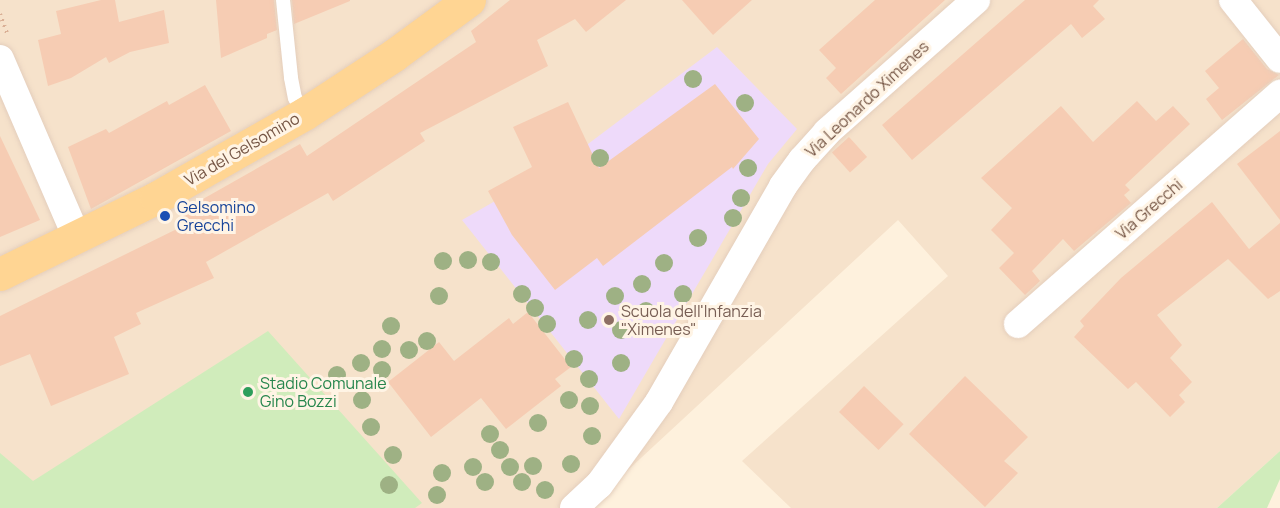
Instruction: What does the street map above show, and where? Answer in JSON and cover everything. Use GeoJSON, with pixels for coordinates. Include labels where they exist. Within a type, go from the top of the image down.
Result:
{"type":"FeatureCollection","features":[{"type":"Feature","properties":{"kind":"main road","name":"Via del Gelsomino"},"geometry":{"type":"LineString","coordinates":[[0,274],[156,198],[304,114],[394,55],[469,0]]}},
{"type":"Feature","properties":{"kind":"street","name":"Via Leonardo Ximenes"},"geometry":{"type":"LineString","coordinates":[[574,508],[599,486],[632,443],[659,402],[783,186],[827,132],[976,0]]}},
{"type":"Feature","properties":{"kind":"street"},"geometry":{"type":"LineString","coordinates":[[1233,0],[1280,58]]}},
{"type":"Feature","properties":{"kind":"street"},"geometry":{"type":"LineString","coordinates":[[0,59],[78,238]]}},
{"type":"Feature","properties":{"kind":"street","name":"Via Grecchi"},"geometry":{"type":"LineString","coordinates":[[1018,324],[1280,94]]}},
{"type":"Feature","properties":{"kind":"lane"},"geometry":{"type":"LineString","coordinates":[[283,0],[291,78],[295,98],[304,114]]}},
{"type":"Feature","properties":{"kind":"shaded area"},"geometry":{"type":"Polygon","coordinates":[[[0,0],[1280,0],[1280,451],[1217,508],[791,508],[742,461],[948,276],[898,220],[587,508],[0,508],[0,0]]]}},
{"type":"Feature","properties":{"kind":"shaded area","name":"Scuola dell'Infanzia \"Ximenes\""},"geometry":{"type":"Polygon","coordinates":[[[717,47],[797,129],[768,164],[619,419],[462,220],[537,177],[588,144],[717,47]]]}},
{"type":"Feature","properties":{"kind":"green space","name":"Stadio Comunale Gino Bozzi"},"geometry":{"type":"Polygon","coordinates":[[[268,331],[422,503],[415,508],[0,508],[0,453],[33,481],[268,331]]]}},
{"type":"Feature","properties":{"kind":"green space"},"geometry":{"type":"Polygon","coordinates":[[[1280,451],[1280,479],[1267,508],[1217,508],[1280,451]]]}},
{"type":"Feature","properties":{"kind":"building"},"geometry":{"type":"Polygon","coordinates":[[[101,0],[115,0],[119,22],[164,10],[169,43],[130,52],[109,63],[106,57],[71,78],[48,86],[38,40],[61,34],[56,11],[101,0]]]}},
{"type":"Feature","properties":{"kind":"building"},"geometry":{"type":"Polygon","coordinates":[[[216,0],[274,0],[277,30],[267,34],[267,38],[221,58],[216,0]]]}},
{"type":"Feature","properties":{"kind":"building"},"geometry":{"type":"Polygon","coordinates":[[[292,0],[350,0],[350,1],[294,24],[292,0]]]}},
{"type":"Feature","properties":{"kind":"building"},"geometry":{"type":"Polygon","coordinates":[[[510,0],[626,0],[586,32],[575,19],[537,40],[548,66],[420,133],[425,141],[333,201],[328,193],[206,262],[214,278],[136,313],[141,324],[114,337],[129,374],[51,406],[30,354],[0,366],[0,316],[187,224],[180,212],[300,144],[307,156],[476,42],[471,31],[510,0]]]}},
{"type":"Feature","properties":{"kind":"building"},"geometry":{"type":"Polygon","coordinates":[[[682,0],[752,0],[713,35],[682,0]]]}},
{"type":"Feature","properties":{"kind":"building"},"geometry":{"type":"Polygon","coordinates":[[[875,0],[945,0],[841,94],[826,78],[836,68],[819,50],[875,0]]]}},
{"type":"Feature","properties":{"kind":"building"},"geometry":{"type":"Polygon","coordinates":[[[1025,0],[1099,0],[1093,6],[1105,19],[1082,38],[1071,24],[912,160],[882,125],[1025,0]]]}},
{"type":"Feature","properties":{"kind":"building"},"geometry":{"type":"Polygon","coordinates":[[[1243,39],[1267,69],[1279,75],[1222,120],[1206,99],[1219,88],[1205,71],[1243,39]]]}},
{"type":"Feature","properties":{"kind":"building"},"geometry":{"type":"Polygon","coordinates":[[[715,84],[759,139],[733,169],[732,167],[603,266],[597,258],[555,290],[512,235],[488,191],[532,167],[513,127],[568,102],[599,168],[715,84]]]}},
{"type":"Feature","properties":{"kind":"building"},"geometry":{"type":"Polygon","coordinates":[[[205,85],[231,131],[91,209],[68,147],[106,129],[109,133],[167,101],[169,105],[205,85]]]}},
{"type":"Feature","properties":{"kind":"building"},"geometry":{"type":"Polygon","coordinates":[[[1137,101],[1156,121],[1173,106],[1190,124],[1125,185],[1130,190],[1124,195],[1131,203],[1074,251],[1063,239],[1032,271],[1040,281],[1025,295],[999,268],[1014,253],[991,230],[1012,208],[981,178],[1061,106],[1093,142],[1137,101]]]}},
{"type":"Feature","properties":{"kind":"building"},"geometry":{"type":"Polygon","coordinates":[[[1280,131],[1280,220],[1237,164],[1280,131]]]}},
{"type":"Feature","properties":{"kind":"building"},"geometry":{"type":"Polygon","coordinates":[[[0,136],[40,220],[0,237],[0,136]]]}},
{"type":"Feature","properties":{"kind":"building"},"geometry":{"type":"Polygon","coordinates":[[[849,137],[867,157],[850,172],[832,152],[849,137]]]}},
{"type":"Feature","properties":{"kind":"building"},"geometry":{"type":"Polygon","coordinates":[[[1212,202],[1249,249],[1280,223],[1280,291],[1268,299],[1228,259],[1157,315],[1182,345],[1170,358],[1192,382],[1179,395],[1185,402],[1170,417],[1136,382],[1128,389],[1074,337],[1084,326],[1080,321],[1121,278],[1212,202]]]}},
{"type":"Feature","properties":{"kind":"building"},"geometry":{"type":"Polygon","coordinates":[[[528,312],[571,367],[555,379],[561,386],[506,429],[481,398],[431,437],[388,382],[439,342],[454,361],[509,318],[513,324],[528,312]]]}},
{"type":"Feature","properties":{"kind":"building"},"geometry":{"type":"Polygon","coordinates":[[[965,376],[1028,437],[1004,461],[1018,473],[985,507],[909,434],[965,376]]]}},
{"type":"Feature","properties":{"kind":"building"},"geometry":{"type":"Polygon","coordinates":[[[864,386],[904,424],[879,450],[839,412],[864,386]]]}},
{"type":"Feature","properties":{"kind":"place","name":"Gelsomino Grecchi"},"geometry":{"type":"Point","coordinates":[165,216]}},
{"type":"Feature","properties":{"kind":"place","name":"Scuola dell'Infanzia \"Ximenes\""},"geometry":{"type":"Point","coordinates":[609,320]}},
{"type":"Feature","properties":{"kind":"place","name":"Stadio Comunale Gino Bozzi"},"geometry":{"type":"Point","coordinates":[248,392]}}]}
